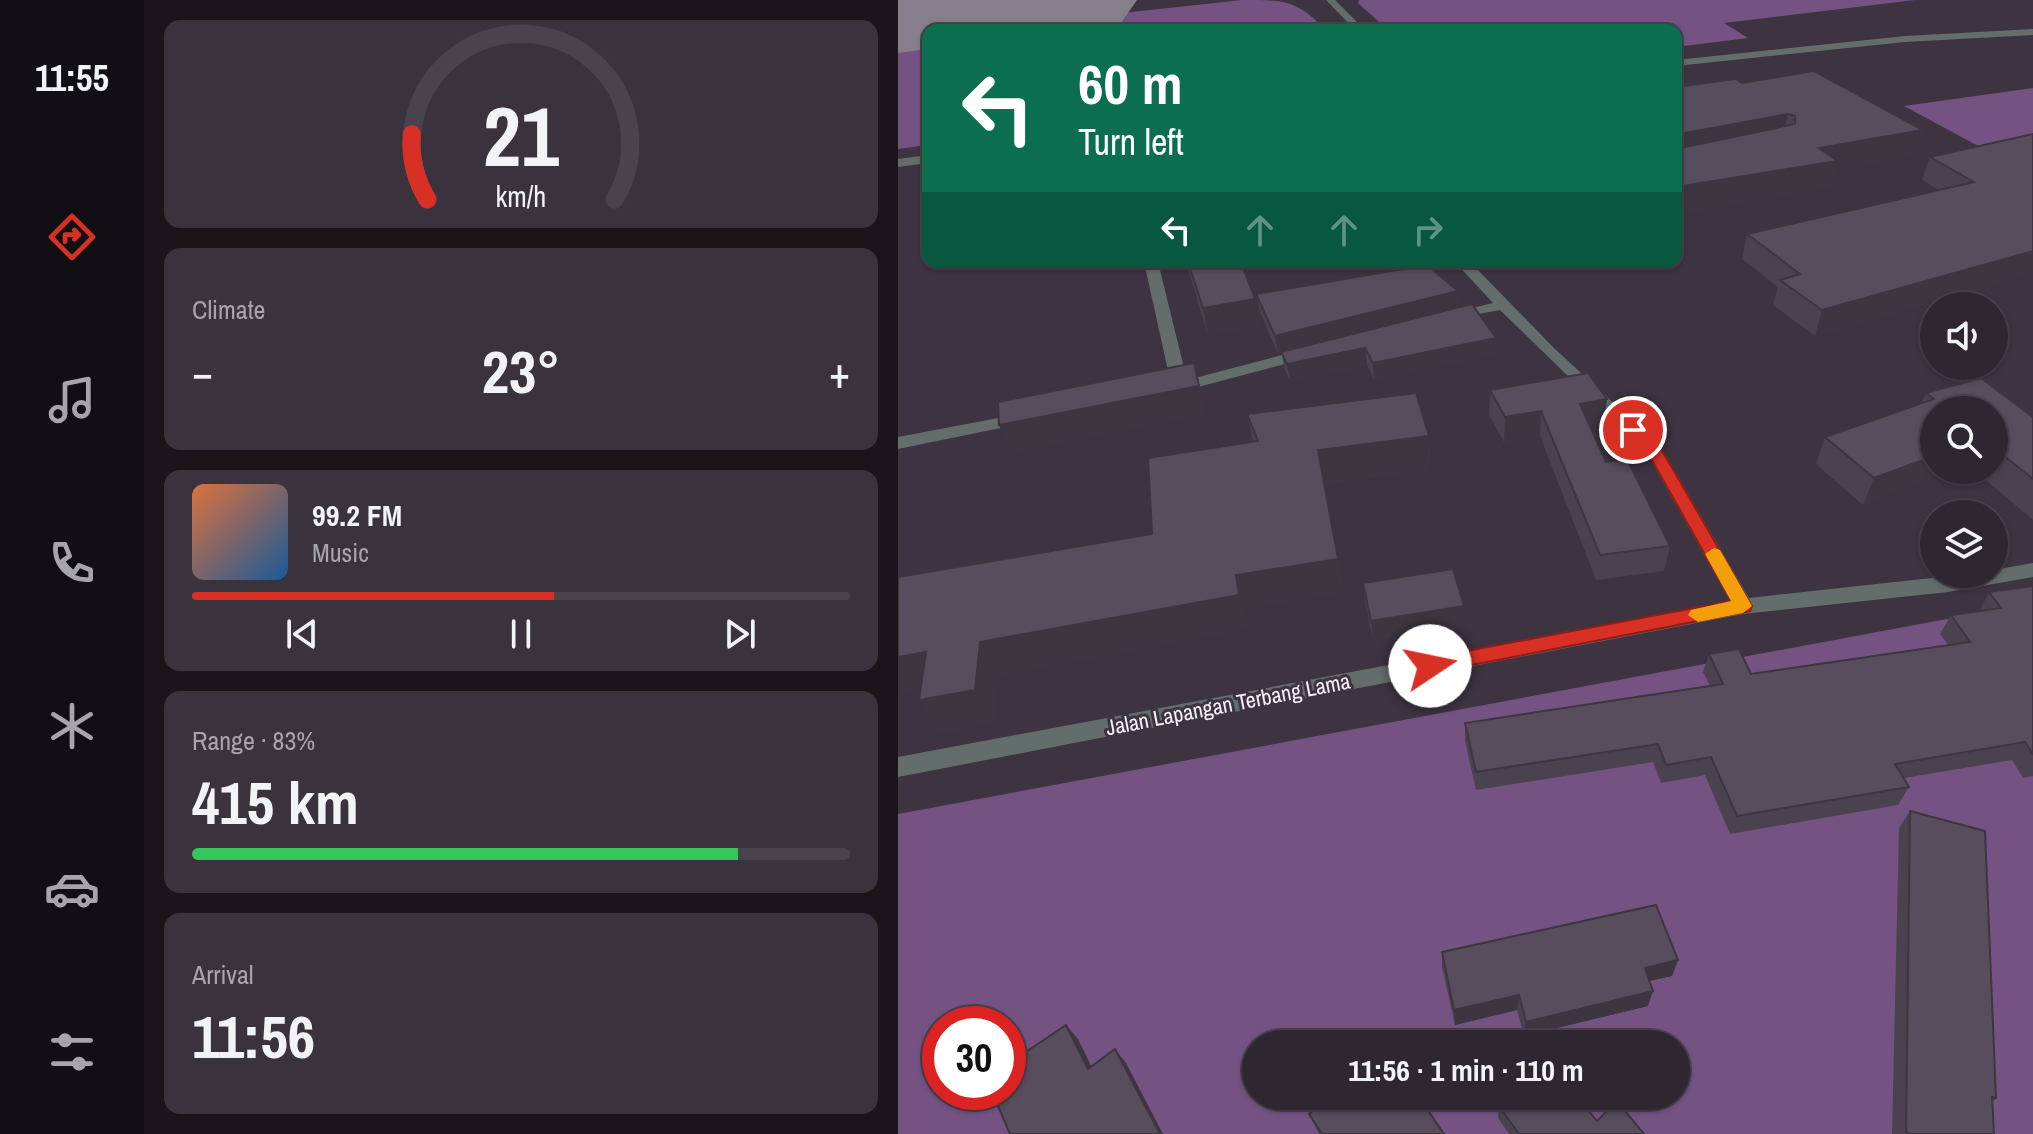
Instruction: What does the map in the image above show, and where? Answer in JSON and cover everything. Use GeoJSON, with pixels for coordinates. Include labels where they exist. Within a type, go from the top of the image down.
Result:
{"type":"FeatureCollection","features":[{"type":"Feature","properties":{"kind":"street"},"geometry":{"type":"LineString","coordinates":[[1330,0],[1354,24]]}},
{"type":"Feature","properties":{"kind":"street"},"geometry":{"type":"LineString","coordinates":[[1682,62],[1905,39],[2033,32]]}},
{"type":"Feature","properties":{"kind":"street"},"geometry":{"type":"LineString","coordinates":[[898,163],[922,160]]}},
{"type":"Feature","properties":{"kind":"street"},"geometry":{"type":"LineString","coordinates":[[1152,268],[1180,387]]}},
{"type":"Feature","properties":{"kind":"street"},"geometry":{"type":"LineString","coordinates":[[1468,268],[1502,305],[1654,450],[1743,606]]}},
{"type":"Feature","properties":{"kind":"street"},"geometry":{"type":"LineString","coordinates":[[1430,323],[1502,305]]}},
{"type":"Feature","properties":{"kind":"street"},"geometry":{"type":"LineString","coordinates":[[1148,393],[1329,348]]}},
{"type":"Feature","properties":{"kind":"street"},"geometry":{"type":"LineString","coordinates":[[898,443],[1039,415]]}},
{"type":"Feature","properties":{"kind":"street","name":"Jalan Lapangan Terbang Lama"},"geometry":{"type":"LineString","coordinates":[[898,767],[1743,606],[1948,585],[2033,570]]}},
{"type":"Feature","properties":{"kind":"shaded area"},"geometry":{"type":"Polygon","coordinates":[[[1242,0],[1269,0],[1298,7],[1319,24],[1020,24],[1242,0]]]}},
{"type":"Feature","properties":{"kind":"shaded area"},"geometry":{"type":"Polygon","coordinates":[[[1359,0],[1915,0],[1724,23],[1748,38],[1682,46],[1682,24],[1381,24],[1358,3],[1359,0]]]}},
{"type":"Feature","properties":{"kind":"shaded area"},"geometry":{"type":"Polygon","coordinates":[[[922,35],[922,146],[898,149],[898,37],[922,35]]]}},
{"type":"Feature","properties":{"kind":"shaded area"},"geometry":{"type":"Polygon","coordinates":[[[2033,88],[2033,140],[1982,148],[1904,106],[2033,88]]]}},
{"type":"Feature","properties":{"kind":"shaded area"},"geometry":{"type":"Polygon","coordinates":[[[2033,603],[2033,1134],[898,1134],[898,814],[2033,603]]]}},
{"type":"Feature","properties":{"kind":"building"},"geometry":{"type":"Polygon","coordinates":[[[1814,71],[1923,130],[1819,148],[1837,161],[1682,186],[1682,148],[1795,124],[1795,116],[1788,114],[1682,133],[1682,86],[1735,79],[1742,83],[1814,71]]]}},
{"type":"Feature","properties":{"kind":"building"},"geometry":{"type":"Polygon","coordinates":[[[2033,134],[2033,251],[1822,310],[1780,280],[1800,274],[1747,234],[1974,182],[1930,157],[2033,134]]]}},
{"type":"Feature","properties":{"kind":"building"},"geometry":{"type":"Polygon","coordinates":[[[1190,268],[1243,268],[1255,299],[1203,308],[1190,268]]]}},
{"type":"Feature","properties":{"kind":"building"},"geometry":{"type":"Polygon","coordinates":[[[1409,268],[1431,268],[1458,291],[1275,336],[1256,294],[1409,268]]]}},
{"type":"Feature","properties":{"kind":"building"},"geometry":{"type":"Polygon","coordinates":[[[1472,304],[1496,338],[1373,363],[1365,348],[1287,364],[1281,352],[1472,304]]]}},
{"type":"Feature","properties":{"kind":"building"},"geometry":{"type":"Polygon","coordinates":[[[1194,363],[1199,386],[999,425],[998,402],[1194,363]]]}},
{"type":"Feature","properties":{"kind":"building"},"geometry":{"type":"Polygon","coordinates":[[[1588,373],[1607,399],[1580,404],[1606,462],[1627,459],[1670,546],[1600,555],[1541,411],[1505,417],[1490,390],[1588,373]]]}},
{"type":"Feature","properties":{"kind":"building"},"geometry":{"type":"Polygon","coordinates":[[[1984,380],[2005,396],[1930,396],[1926,393],[1984,380]]]}},
{"type":"Feature","properties":{"kind":"building"},"geometry":{"type":"Polygon","coordinates":[[[1416,393],[1429,436],[1318,450],[1338,559],[1236,575],[1239,595],[980,642],[975,690],[919,700],[926,652],[898,657],[898,577],[1152,534],[1148,458],[1258,441],[1247,414],[1416,393]]]}},
{"type":"Feature","properties":{"kind":"building"},"geometry":{"type":"Polygon","coordinates":[[[2008,398],[2033,417],[2033,479],[2008,459],[2008,398]]]}},
{"type":"Feature","properties":{"kind":"building"},"geometry":{"type":"Polygon","coordinates":[[[1920,404],[1920,461],[1874,478],[1825,437],[1920,404]]]}},
{"type":"Feature","properties":{"kind":"building"},"geometry":{"type":"Polygon","coordinates":[[[1453,569],[1464,606],[1371,621],[1363,583],[1453,569]]]}},
{"type":"Feature","properties":{"kind":"building"},"geometry":{"type":"Polygon","coordinates":[[[2033,586],[2033,754],[2025,742],[1895,764],[1909,787],[1737,816],[1711,757],[1666,765],[1658,744],[1476,772],[1465,723],[1723,684],[1709,654],[1739,649],[1751,674],[1970,642],[1951,615],[2001,608],[1989,592],[2033,586]]]}},
{"type":"Feature","properties":{"kind":"building"},"geometry":{"type":"Polygon","coordinates":[[[1910,811],[1985,831],[1996,1098],[1992,1097],[1994,1134],[1906,1132],[1910,811]]]}},
{"type":"Feature","properties":{"kind":"building"},"geometry":{"type":"Polygon","coordinates":[[[1656,905],[1678,960],[1645,968],[1653,991],[1526,1022],[1519,995],[1454,1010],[1442,952],[1656,905]]]}},
{"type":"Feature","properties":{"kind":"building"},"geometry":{"type":"Polygon","coordinates":[[[1066,1025],[1088,1069],[1115,1049],[1160,1134],[1010,1134],[1000,1110],[1026,1110],[1026,1052],[1066,1025]]]}},
{"type":"Feature","properties":{"kind":"building"},"geometry":{"type":"Polygon","coordinates":[[[1314,1110],[1428,1110],[1444,1134],[1322,1134],[1309,1114],[1314,1110]]]}},
{"type":"Feature","properties":{"kind":"building"},"geometry":{"type":"Polygon","coordinates":[[[1502,1110],[1588,1110],[1597,1121],[1608,1110],[1624,1110],[1644,1134],[1519,1134],[1502,1110]]]}},
{"type":"Feature","properties":{"kind":"runway"},"geometry":{"type":"LineString","coordinates":[[898,19],[1083,0]]}},
{"type":"Feature","properties":{"kind":"slow traffic"},"geometry":{"type":"LineString","coordinates":[[1698,615],[1743,606],[1714,554]]}},
{"type":"Feature","properties":{"kind":"route"},"geometry":{"type":"LineString","coordinates":[[1430,666],[1743,606],[1654,450],[1633,430]]}}]}
